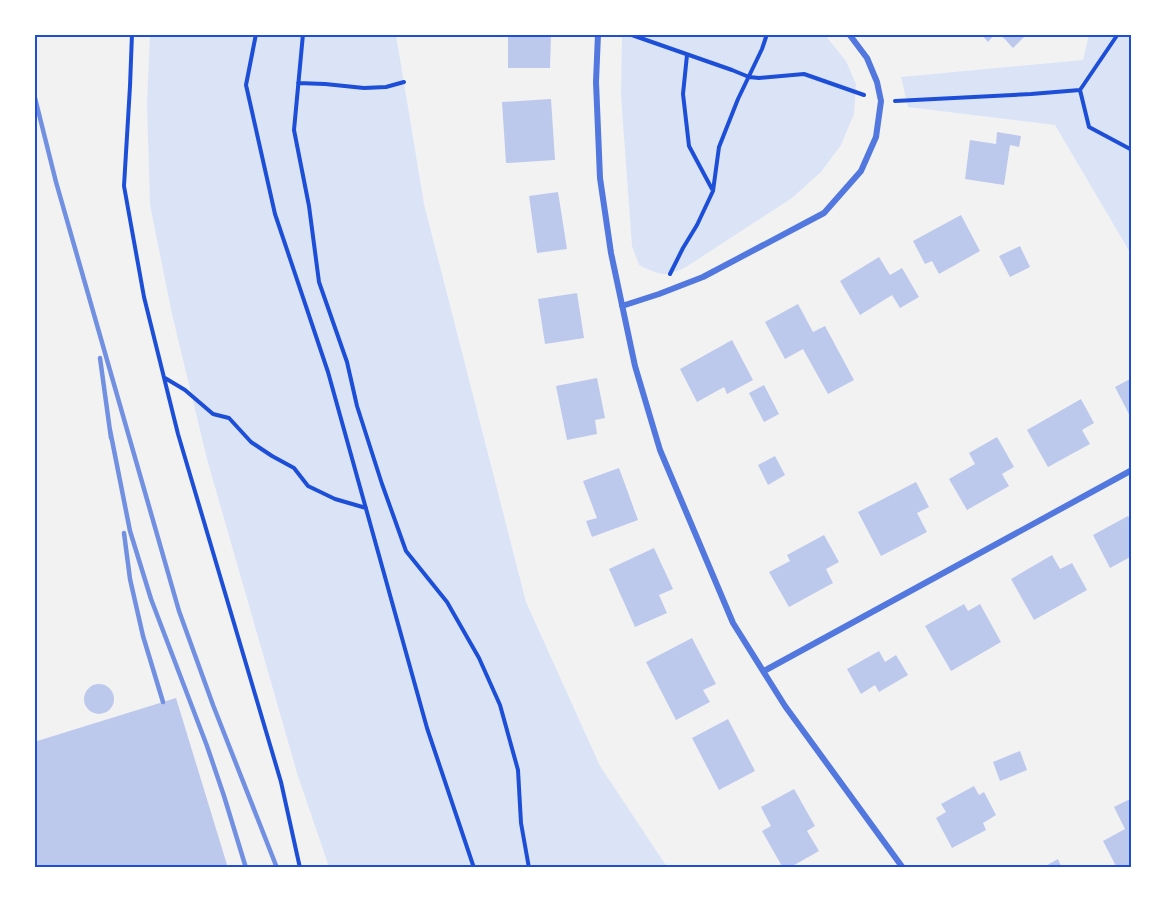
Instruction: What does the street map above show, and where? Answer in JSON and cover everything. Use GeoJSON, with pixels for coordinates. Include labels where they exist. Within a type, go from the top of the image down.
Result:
{"type":"FeatureCollection","features":[{"type":"Feature","properties":{"kind":"street"},"geometry":{"type":"LineString","coordinates":[[598,34],[596,82],[600,178],[611,253],[635,366],[660,450],[733,623],[785,706],[903,867]]}},
{"type":"Feature","properties":{"kind":"street"},"geometry":{"type":"LineString","coordinates":[[622,306],[703,277],[824,213],[861,171],[876,137],[881,101],[877,82],[867,58],[849,34]]}},
{"type":"Feature","properties":{"kind":"street"},"geometry":{"type":"LineString","coordinates":[[764,671],[1131,470]]}},
{"type":"Feature","properties":{"kind":"path"},"geometry":{"type":"LineString","coordinates":[[132,34],[124,186],[144,297],[178,434],[282,782],[300,867]]}},
{"type":"Feature","properties":{"kind":"path"},"geometry":{"type":"LineString","coordinates":[[256,34],[246,85],[275,214],[328,372],[427,728],[474,867]]}},
{"type":"Feature","properties":{"kind":"path"},"geometry":{"type":"LineString","coordinates":[[303,34],[294,130],[309,206],[319,282],[347,362],[357,406],[382,484],[406,551],[447,602],[479,658],[500,705],[518,770],[521,823],[530,867]]}},
{"type":"Feature","properties":{"kind":"path"},"geometry":{"type":"LineString","coordinates":[[629,34],[748,77],[804,74],[881,101],[1080,90]]}},
{"type":"Feature","properties":{"kind":"path"},"geometry":{"type":"LineString","coordinates":[[659,294],[682,248],[698,225],[713,190],[719,147],[767,34]]}},
{"type":"Feature","properties":{"kind":"path"},"geometry":{"type":"LineString","coordinates":[[1118,34],[1080,90],[1089,127],[1131,150]]}},
{"type":"Feature","properties":{"kind":"path"},"geometry":{"type":"LineString","coordinates":[[687,55],[683,94],[689,146],[713,190]]}},
{"type":"Feature","properties":{"kind":"path"},"geometry":{"type":"LineString","coordinates":[[298,83],[364,88],[386,87],[404,81]]}},
{"type":"Feature","properties":{"kind":"path"},"geometry":{"type":"LineString","coordinates":[[164,377],[185,390],[213,414],[229,418],[251,442],[294,468],[308,486],[335,499],[367,509]]}},
{"type":"Feature","properties":{"kind":"shaded area"},"geometry":{"type":"Polygon","coordinates":[[[150,35],[396,35],[424,204],[526,602],[600,766],[667,867],[329,867],[297,773],[207,459],[172,314],[150,205],[147,103],[150,35]]]}},
{"type":"Feature","properties":{"kind":"shaded area"},"geometry":{"type":"Polygon","coordinates":[[[622,35],[825,35],[846,61],[856,84],[854,114],[841,145],[821,172],[792,198],[686,267],[672,273],[657,273],[639,265],[632,246],[621,96],[622,35]]]}},
{"type":"Feature","properties":{"kind":"shaded area"},"geometry":{"type":"Polygon","coordinates":[[[1089,35],[1131,35],[1131,254],[1055,125],[908,107],[901,77],[1083,60],[1089,35]]]}},
{"type":"Feature","properties":{"kind":"building"},"geometry":{"type":"Polygon","coordinates":[[[508,34],[551,34],[550,68],[508,68],[508,34]]]}},
{"type":"Feature","properties":{"kind":"building"},"geometry":{"type":"Polygon","coordinates":[[[981,34],[995,34],[988,42],[981,34]]]}},
{"type":"Feature","properties":{"kind":"building"},"geometry":{"type":"Polygon","coordinates":[[[1000,34],[1027,34],[1013,48],[1000,34]]]}},
{"type":"Feature","properties":{"kind":"building"},"geometry":{"type":"Polygon","coordinates":[[[551,99],[555,160],[506,163],[502,102],[551,99]]]}},
{"type":"Feature","properties":{"kind":"building"},"geometry":{"type":"Polygon","coordinates":[[[997,132],[1021,136],[1019,147],[1010,145],[1004,185],[965,179],[970,140],[996,144],[997,132]]]}},
{"type":"Feature","properties":{"kind":"building"},"geometry":{"type":"Polygon","coordinates":[[[558,192],[567,249],[537,253],[529,196],[558,192]]]}},
{"type":"Feature","properties":{"kind":"building"},"geometry":{"type":"Polygon","coordinates":[[[961,215],[980,251],[939,274],[932,261],[925,264],[913,241],[961,215]]]}},
{"type":"Feature","properties":{"kind":"building"},"geometry":{"type":"Polygon","coordinates":[[[1020,246],[1030,267],[1010,277],[999,256],[1020,246]]]}},
{"type":"Feature","properties":{"kind":"building"},"geometry":{"type":"Polygon","coordinates":[[[879,257],[890,275],[902,268],[919,297],[900,308],[892,295],[860,315],[840,281],[879,257]]]}},
{"type":"Feature","properties":{"kind":"building"},"geometry":{"type":"Polygon","coordinates":[[[577,293],[584,338],[545,344],[538,299],[577,293]]]}},
{"type":"Feature","properties":{"kind":"building"},"geometry":{"type":"Polygon","coordinates":[[[798,304],[813,332],[825,326],[854,380],[828,394],[803,349],[785,359],[765,322],[798,304]]]}},
{"type":"Feature","properties":{"kind":"building"},"geometry":{"type":"Polygon","coordinates":[[[732,340],[753,380],[727,394],[724,387],[697,402],[680,369],[732,340]]]}},
{"type":"Feature","properties":{"kind":"building"},"geometry":{"type":"Polygon","coordinates":[[[597,378],[605,418],[595,420],[597,434],[567,440],[556,386],[597,378]]]}},
{"type":"Feature","properties":{"kind":"building"},"geometry":{"type":"Polygon","coordinates":[[[1132,378],[1132,420],[1115,387],[1132,378]]]}},
{"type":"Feature","properties":{"kind":"building"},"geometry":{"type":"Polygon","coordinates":[[[764,385],[779,414],[764,422],[749,393],[764,385]]]}},
{"type":"Feature","properties":{"kind":"building"},"geometry":{"type":"Polygon","coordinates":[[[1081,399],[1094,423],[1082,430],[1090,444],[1048,467],[1027,430],[1081,399]]]}},
{"type":"Feature","properties":{"kind":"building"},"geometry":{"type":"Polygon","coordinates":[[[997,437],[1014,467],[1002,474],[1009,486],[967,510],[949,479],[975,464],[969,453],[997,437]]]}},
{"type":"Feature","properties":{"kind":"building"},"geometry":{"type":"Polygon","coordinates":[[[775,456],[785,475],[768,485],[758,465],[775,456]]]}},
{"type":"Feature","properties":{"kind":"building"},"geometry":{"type":"Polygon","coordinates":[[[619,468],[638,520],[592,537],[586,521],[597,518],[583,481],[619,468]]]}},
{"type":"Feature","properties":{"kind":"building"},"geometry":{"type":"Polygon","coordinates":[[[916,482],[929,507],[917,513],[927,532],[881,556],[858,512],[916,482]]]}},
{"type":"Feature","properties":{"kind":"building"},"geometry":{"type":"Polygon","coordinates":[[[1128,516],[1132,522],[1132,556],[1110,568],[1093,535],[1128,516]]]}},
{"type":"Feature","properties":{"kind":"building"},"geometry":{"type":"Polygon","coordinates":[[[824,535],[839,562],[826,569],[833,583],[789,607],[769,572],[790,561],[787,555],[824,535]]]}},
{"type":"Feature","properties":{"kind":"building"},"geometry":{"type":"Polygon","coordinates":[[[654,548],[673,589],[659,595],[667,613],[635,627],[609,569],[654,548]]]}},
{"type":"Feature","properties":{"kind":"building"},"geometry":{"type":"Polygon","coordinates":[[[1052,555],[1060,569],[1072,563],[1087,590],[1034,620],[1011,579],[1052,555]]]}},
{"type":"Feature","properties":{"kind":"building"},"geometry":{"type":"Polygon","coordinates":[[[964,604],[968,611],[980,604],[1001,642],[951,671],[925,626],[964,604]]]}},
{"type":"Feature","properties":{"kind":"building"},"geometry":{"type":"Polygon","coordinates":[[[692,638],[716,684],[703,690],[710,702],[676,720],[646,662],[692,638]]]}},
{"type":"Feature","properties":{"kind":"building"},"geometry":{"type":"Polygon","coordinates":[[[879,651],[885,662],[896,655],[908,675],[879,692],[875,685],[861,694],[847,669],[879,651]]]}},
{"type":"Feature","properties":{"kind":"building"},"geometry":{"type":"Polygon","coordinates":[[[99,684],[105,685],[113,693],[113,705],[105,713],[99,714],[93,713],[85,705],[84,699],[85,693],[93,685],[99,684]]]}},
{"type":"Feature","properties":{"kind":"building"},"geometry":{"type":"Polygon","coordinates":[[[176,698],[228,868],[34,868],[34,742],[176,698]]]}},
{"type":"Feature","properties":{"kind":"building"},"geometry":{"type":"Polygon","coordinates":[[[728,719],[755,771],[719,790],[692,738],[728,719]]]}},
{"type":"Feature","properties":{"kind":"building"},"geometry":{"type":"Polygon","coordinates":[[[1020,751],[1027,770],[1000,781],[993,762],[1020,751]]]}},
{"type":"Feature","properties":{"kind":"building"},"geometry":{"type":"Polygon","coordinates":[[[974,786],[979,795],[984,792],[996,815],[983,823],[986,830],[952,848],[936,818],[946,812],[941,804],[974,786]]]}},
{"type":"Feature","properties":{"kind":"building"},"geometry":{"type":"Polygon","coordinates":[[[794,789],[815,826],[807,831],[819,851],[789,868],[783,868],[762,831],[771,826],[761,807],[794,789]]]}},
{"type":"Feature","properties":{"kind":"building"},"geometry":{"type":"Polygon","coordinates":[[[1132,798],[1132,865],[1127,868],[1117,868],[1103,841],[1125,829],[1114,807],[1132,798]]]}},
{"type":"Feature","properties":{"kind":"building"},"geometry":{"type":"Polygon","coordinates":[[[1058,859],[1062,868],[1042,868],[1058,859]]]}},
{"type":"Feature","properties":{"kind":"railway"},"geometry":{"type":"LineString","coordinates":[[34,94],[56,182],[179,611],[277,868]]}},
{"type":"Feature","properties":{"kind":"railway"},"geometry":{"type":"LineString","coordinates":[[100,358],[111,438]]}},
{"type":"Feature","properties":{"kind":"railway"},"geometry":{"type":"LineString","coordinates":[[110,430],[130,531],[151,599],[207,746],[246,868]]}},
{"type":"Feature","properties":{"kind":"railway"},"geometry":{"type":"LineString","coordinates":[[124,533],[130,579],[143,636],[163,702]]}}]}
